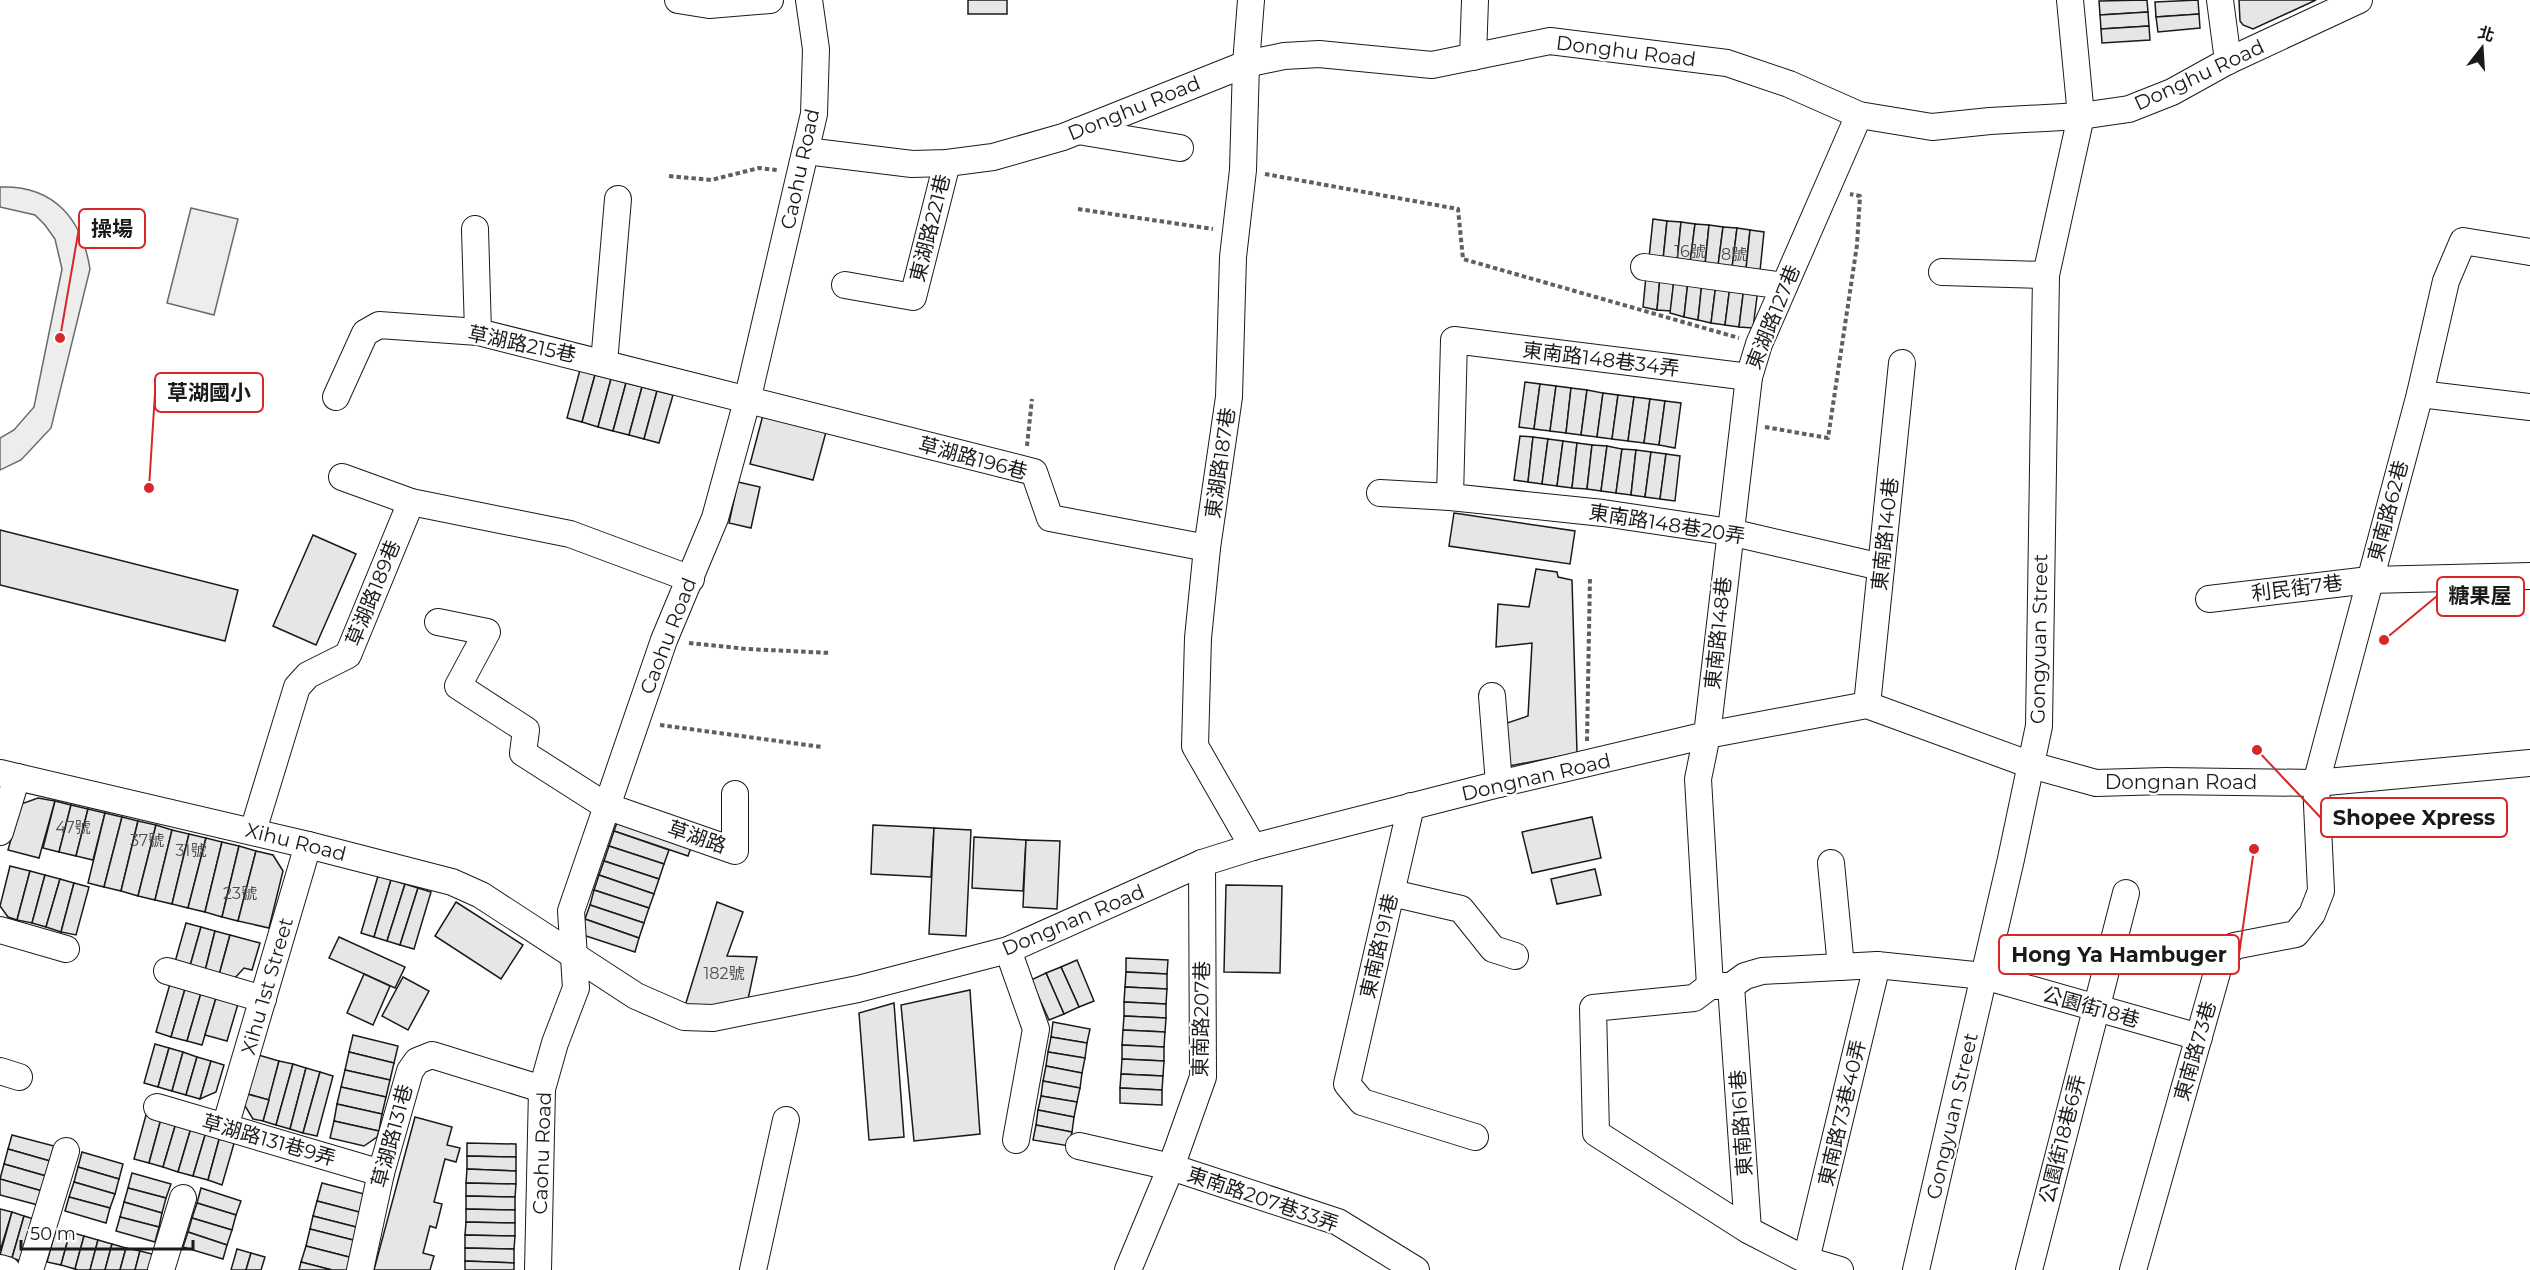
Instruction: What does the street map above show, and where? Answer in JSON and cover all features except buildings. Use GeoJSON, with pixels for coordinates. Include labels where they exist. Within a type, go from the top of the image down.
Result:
{"type":"FeatureCollection","features":[{"type":"Feature","properties":{"kind":"street"},"geometry":{"type":"LineString","coordinates":[[678,0],[709,5],[770,0]]}},
{"type":"Feature","properties":{"kind":"street","name":"Caohu Road"},"geometry":{"type":"LineString","coordinates":[[538,1270],[542,1089],[555,1043],[576,988],[571,911],[664,640],[691,579],[714,518],[747,401],[803,161],[814,103],[816,49],[809,0]]}},
{"type":"Feature","properties":{"kind":"street","name":"東湖路187巷"},"geometry":{"type":"LineString","coordinates":[[1251,0],[1246,64],[1243,170],[1236,232],[1229,397],[1198,638],[1195,746],[1253,847]]}},
{"type":"Feature","properties":{"kind":"street"},"geometry":{"type":"LineString","coordinates":[[1473,57],[1475,0]]}},
{"type":"Feature","properties":{"kind":"street","name":"Gongyuan Street"},"geometry":{"type":"LineString","coordinates":[[1916,1270],[1984,976],[2038,726],[2046,275],[2082,116],[2070,0]]}},
{"type":"Feature","properties":{"kind":"street"},"geometry":{"type":"LineString","coordinates":[[2220,0],[2228,61]]}},
{"type":"Feature","properties":{"kind":"street","name":"Donghu Road"},"geometry":{"type":"LineString","coordinates":[[803,161],[912,164],[947,163],[993,157],[1078,131],[1246,64],[1284,56],[1320,54],[1432,65],[1550,41],[1727,63],[1789,84],[1859,115],[1932,127],[2082,116],[2129,109],[2172,92],[2228,61],[2358,0]]}},
{"type":"Feature","properties":{"kind":"street","name":"東湖路127巷"},"geometry":{"type":"LineString","coordinates":[[1730,532],[1749,377],[1759,344],[1859,115]]}},
{"type":"Feature","properties":{"kind":"street"},"geometry":{"type":"LineString","coordinates":[[1078,131],[1180,148]]}},
{"type":"Feature","properties":{"kind":"street","name":"東湖路221巷"},"geometry":{"type":"LineString","coordinates":[[845,285],[913,297],[947,163]]}},
{"type":"Feature","properties":{"kind":"street"},"geometry":{"type":"LineString","coordinates":[[604,363],[618,199]]}},
{"type":"Feature","properties":{"kind":"street"},"geometry":{"type":"LineString","coordinates":[[475,229],[478,332]]}},
{"type":"Feature","properties":{"kind":"street","name":"東南路62巷"},"geometry":{"type":"LineString","coordinates":[[2316,783],[2420,394],[2446,281],[2463,241],[2530,252]]}},
{"type":"Feature","properties":{"kind":"street"},"geometry":{"type":"LineString","coordinates":[[1644,267],[1784,286]]}},
{"type":"Feature","properties":{"kind":"street"},"geometry":{"type":"LineString","coordinates":[[1942,272],[2046,275]]}},
{"type":"Feature","properties":{"kind":"street","name":"草湖路215巷"},"geometry":{"type":"LineString","coordinates":[[336,397],[365,333],[379,325],[478,332],[747,401]]}},
{"type":"Feature","properties":{"kind":"street","name":"東南路148巷34弄"},"geometry":{"type":"LineString","coordinates":[[1450,497],[1454,340],[1749,377]]}},
{"type":"Feature","properties":{"kind":"street","name":"東南路140巷"},"geometry":{"type":"LineString","coordinates":[[1867,705],[1902,363]]}},
{"type":"Feature","properties":{"kind":"street"},"geometry":{"type":"LineString","coordinates":[[2420,394],[2530,407]]}},
{"type":"Feature","properties":{"kind":"street","name":"草湖路196巷"},"geometry":{"type":"LineString","coordinates":[[747,401],[1025,469],[1034,472],[1050,518],[1208,548]]}},
{"type":"Feature","properties":{"kind":"street"},"geometry":{"type":"LineString","coordinates":[[342,477],[411,502],[570,534],[691,579]]}},
{"type":"Feature","properties":{"kind":"street","name":"東南路148巷20弄"},"geometry":{"type":"LineString","coordinates":[[1380,493],[1450,497],[1603,513],[1730,532],[1881,567]]}},
{"type":"Feature","properties":{"kind":"street","name":"草湖路189巷"},"geometry":{"type":"LineString","coordinates":[[253,831],[297,687],[308,675],[348,655],[411,502]]}},
{"type":"Feature","properties":{"kind":"street","name":"東南路148巷"},"geometry":{"type":"LineString","coordinates":[[1707,735],[1730,532]]}},
{"type":"Feature","properties":{"kind":"street","name":"利民街7巷"},"geometry":{"type":"LineString","coordinates":[[2209,598],[2369,580],[2530,576]]}},
{"type":"Feature","properties":{"kind":"street"},"geometry":{"type":"LineString","coordinates":[[438,622],[487,632],[458,686],[526,730],[523,753],[606,806]]}},
{"type":"Feature","properties":{"kind":"street"},"geometry":{"type":"LineString","coordinates":[[1492,696],[1499,784]]}},
{"type":"Feature","properties":{"kind":"street","name":"Dongnan Road"},"geometry":{"type":"LineString","coordinates":[[573,957],[662,1010],[684,1017],[713,1018],[858,989],[1008,950],[1202,863],[1253,847],[1499,784],[1707,735],[1867,705],[2031,765],[2096,783],[2165,781],[2316,783],[2530,763]]}},
{"type":"Feature","properties":{"kind":"street","name":"東南路161巷"},"geometry":{"type":"LineString","coordinates":[[1707,735],[1698,779],[1748,1230]]}},
{"type":"Feature","properties":{"kind":"street"},"geometry":{"type":"LineString","coordinates":[[0,832],[8,775]]}},
{"type":"Feature","properties":{"kind":"street","name":"Xihu Road"},"geometry":{"type":"LineString","coordinates":[[8,775],[253,831],[452,882],[481,895],[573,957]]}},
{"type":"Feature","properties":{"kind":"street","name":"東南路73巷"},"geometry":{"type":"LineString","coordinates":[[2133,1270],[2220,962],[2234,946],[2296,934],[2312,914],[2321,891],[2316,783]]}},
{"type":"Feature","properties":{"kind":"street","name":"草湖路"},"geometry":{"type":"LineString","coordinates":[[606,806],[735,850],[735,794]]}},
{"type":"Feature","properties":{"kind":"street","name":"東南路191巷"},"geometry":{"type":"LineString","coordinates":[[1411,806],[1347,1084],[1362,1102],[1475,1137]]}},
{"type":"Feature","properties":{"kind":"street","name":"Xihu 1st Street"},"geometry":{"type":"LineString","coordinates":[[225,1127],[308,845]]}},
{"type":"Feature","properties":{"kind":"street","name":"東南路207巷"},"geometry":{"type":"LineString","coordinates":[[1128,1270],[1171,1167],[1203,1077],[1202,863]]}},
{"type":"Feature","properties":{"kind":"street"},"geometry":{"type":"LineString","coordinates":[[1831,863],[1841,967]]}},
{"type":"Feature","properties":{"kind":"street","name":"公園街18巷6弄"},"geometry":{"type":"LineString","coordinates":[[2029,1270],[2094,1008],[2126,892]]}},
{"type":"Feature","properties":{"kind":"street"},"geometry":{"type":"LineString","coordinates":[[1392,893],[1461,909],[1493,949],[1515,956]]}},
{"type":"Feature","properties":{"kind":"street"},"geometry":{"type":"LineString","coordinates":[[0,930],[66,949]]}},
{"type":"Feature","properties":{"kind":"street"},"geometry":{"type":"LineString","coordinates":[[1008,950],[1036,1029],[1016,1140]]}},
{"type":"Feature","properties":{"kind":"street","name":"公園街18巷"},"geometry":{"type":"LineString","coordinates":[[1748,1230],[1596,1133],[1593,1008],[1694,998],[1762,971],[1877,965],[1984,976],[2199,1037]]}},
{"type":"Feature","properties":{"kind":"street","name":"東南路73巷40弄"},"geometry":{"type":"LineString","coordinates":[[1806,1260],[1877,965]]}},
{"type":"Feature","properties":{"kind":"street"},"geometry":{"type":"LineString","coordinates":[[166,971],[263,999]]}},
{"type":"Feature","properties":{"kind":"street","name":"草湖路131巷"},"geometry":{"type":"LineString","coordinates":[[360,1270],[381,1173],[410,1071],[417,1061],[432,1055],[542,1089]]}},
{"type":"Feature","properties":{"kind":"street","name":"草湖路131巷9弄"},"geometry":{"type":"LineString","coordinates":[[157,1107],[381,1173]]}},
{"type":"Feature","properties":{"kind":"street"},"geometry":{"type":"LineString","coordinates":[[753,1270],[786,1120]]}},
{"type":"Feature","properties":{"kind":"street","name":"東南路207巷33弄"},"geometry":{"type":"LineString","coordinates":[[1079,1146],[1171,1167],[1338,1222],[1416,1270]]}},
{"type":"Feature","properties":{"kind":"street"},"geometry":{"type":"LineString","coordinates":[[30,1270],[66,1151]]}},
{"type":"Feature","properties":{"kind":"street"},"geometry":{"type":"LineString","coordinates":[[161,1270],[183,1198]]}},
{"type":"Feature","properties":{"kind":"street"},"geometry":{"type":"LineString","coordinates":[[1748,1230],[1806,1260],[1840,1270]]}},
{"type":"Feature","properties":{"kind":"street"},"geometry":{"type":"LineString","coordinates":[[0,1268],[7,1270]]}},
{"type":"Feature","properties":{"kind":"path"},"geometry":{"type":"LineString","coordinates":[[669,176],[711,180],[759,168],[803,161]]}},
{"type":"Feature","properties":{"kind":"path"},"geometry":{"type":"LineString","coordinates":[[1243,170],[1458,209],[1463,259],[1759,344]]}},
{"type":"Feature","properties":{"kind":"path"},"geometry":{"type":"LineString","coordinates":[[1743,423],[1828,438],[1857,245],[1860,196],[1827,189]]}},
{"type":"Feature","properties":{"kind":"path"},"geometry":{"type":"LineString","coordinates":[[1078,209],[1236,232]]}},
{"type":"Feature","properties":{"kind":"path"},"geometry":{"type":"LineString","coordinates":[[1025,469],[1032,399]]}},
{"type":"Feature","properties":{"kind":"path"},"geometry":{"type":"LineString","coordinates":[[1586,765],[1590,576]]}},
{"type":"Feature","properties":{"kind":"path"},"geometry":{"type":"LineString","coordinates":[[664,640],[747,649],[831,653]]}},
{"type":"Feature","properties":{"kind":"path"},"geometry":{"type":"LineString","coordinates":[[635,722],[822,747]]}},
{"type":"Feature","properties":{"kind":"shaded area"},"geometry":{"type":"Polygon","coordinates":[[[0,187],[36,192],[62,208],[80,235],[90,269],[51,428],[21,460],[0,470],[0,438],[14,430],[34,407],[62,269],[55,239],[45,225],[35,215],[0,207],[0,187]]]}},
{"type":"Feature","properties":{"kind":"shaded area"},"geometry":{"type":"Polygon","coordinates":[[[191,208],[238,219],[214,315],[167,303],[191,208]]]}},
{"type":"Feature","properties":{"kind":"place","name":"操場"},"geometry":{"type":"Point","coordinates":[60,338]}},
{"type":"Feature","properties":{"kind":"place","name":"草湖國小"},"geometry":{"type":"Point","coordinates":[149,488]}},
{"type":"Feature","properties":{"kind":"place","name":"糖果屋"},"geometry":{"type":"Point","coordinates":[2384,640]}},
{"type":"Feature","properties":{"kind":"place","name":"Shopee Xpress"},"geometry":{"type":"Point","coordinates":[2257,750]}},
{"type":"Feature","properties":{"kind":"place","name":"Hong Ya Hambuger"},"geometry":{"type":"Point","coordinates":[2254,849]}}]}
